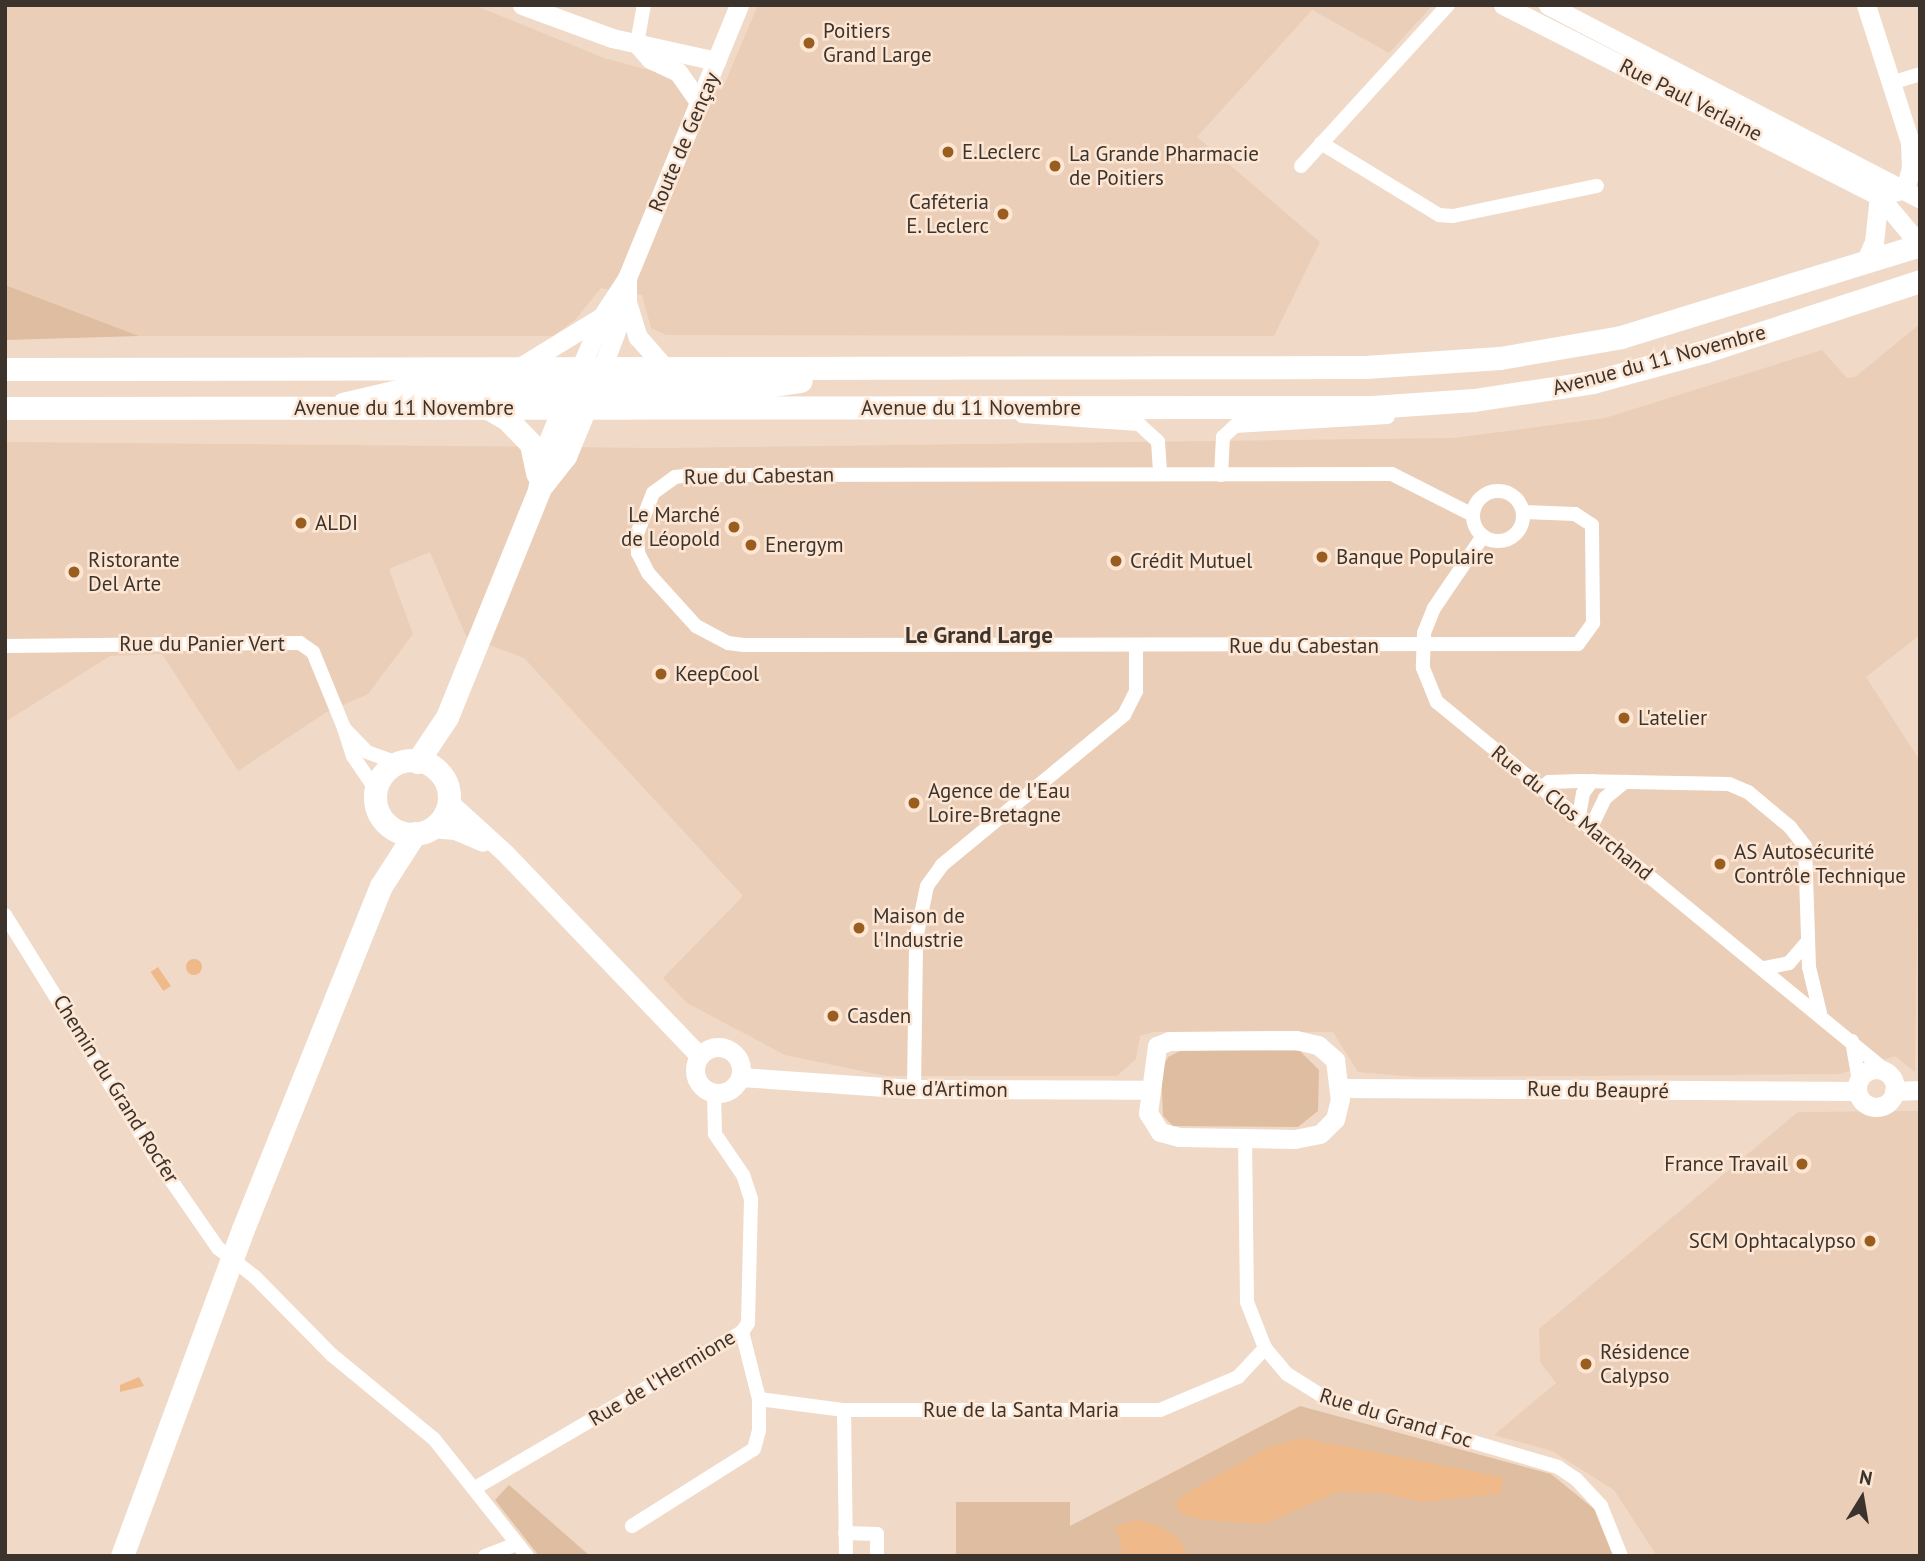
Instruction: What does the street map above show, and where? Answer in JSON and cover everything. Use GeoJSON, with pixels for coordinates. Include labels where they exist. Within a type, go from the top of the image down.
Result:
{"type":"FeatureCollection","features":[{"type":"Feature","properties":{"kind":"main road","name":"Avenue du 11 Novembre"},"geometry":{"type":"LineString","coordinates":[[5,408],[488,408],[666,369],[1365,367],[1500,358],[1621,337],[1920,245]]}},
{"type":"Feature","properties":{"kind":"main road","name":"Avenue du 11 Novembre"},"geometry":{"type":"LineString","coordinates":[[5,369],[517,369],[583,388],[972,408],[1372,407],[1474,400],[1592,382],[1706,351],[1920,281]]}},
{"type":"Feature","properties":{"kind":"main road"},"geometry":{"type":"LineString","coordinates":[[583,388],[768,386],[884,368]]}},
{"type":"Feature","properties":{"kind":"main road","name":"Route de Gençay"},"geometry":{"type":"LineString","coordinates":[[442,777],[447,717],[539,490],[565,456],[583,388]]}},
{"type":"Feature","properties":{"kind":"main road"},"geometry":{"type":"LineString","coordinates":[[488,408],[507,419],[531,444],[539,490]]}},
{"type":"Feature","properties":{"kind":"main road","name":"Route de Gençay"},"geometry":{"type":"LineString","coordinates":[[407,762],[447,717]]}},
{"type":"Feature","properties":{"kind":"main road"},"geometry":{"type":"LineString","coordinates":[[122,1556],[231,1259],[381,886],[450,803],[442,777],[407,762],[376,790],[378,809],[387,824],[381,886]]}},
{"type":"Feature","properties":{"kind":"main road"},"geometry":{"type":"LineString","coordinates":[[387,824],[424,831]]}},
{"type":"Feature","properties":{"kind":"street"},"geometry":{"type":"LineString","coordinates":[[522,5],[637,44],[717,61]]}},
{"type":"Feature","properties":{"kind":"street"},"geometry":{"type":"LineString","coordinates":[[637,44],[645,5]]}},
{"type":"Feature","properties":{"kind":"street","name":"Route de Gençay"},"geometry":{"type":"LineString","coordinates":[[583,388],[603,315],[627,278],[739,5]]}},
{"type":"Feature","properties":{"kind":"street"},"geometry":{"type":"LineString","coordinates":[[1301,166],[1448,5]]}},
{"type":"Feature","properties":{"kind":"street","name":"Rue Paul Verlaine"},"geometry":{"type":"LineString","coordinates":[[1503,5],[1879,196],[1920,245]]}},
{"type":"Feature","properties":{"kind":"street","name":"Rue Paul Verlaine"},"geometry":{"type":"LineString","coordinates":[[1548,5],[1912,194]]}},
{"type":"Feature","properties":{"kind":"street"},"geometry":{"type":"LineString","coordinates":[[1866,5],[1910,142],[1912,194],[1879,196],[1874,242],[1866,260]]}},
{"type":"Feature","properties":{"kind":"street"},"geometry":{"type":"LineString","coordinates":[[637,44],[650,59],[678,72],[700,103]]}},
{"type":"Feature","properties":{"kind":"street"},"geometry":{"type":"LineString","coordinates":[[1891,83],[1920,74]]}},
{"type":"Feature","properties":{"kind":"street"},"geometry":{"type":"LineString","coordinates":[[1321,144],[1438,215],[1453,216],[1597,186]]}},
{"type":"Feature","properties":{"kind":"street","name":"Route de Gençay"},"geometry":{"type":"LineString","coordinates":[[583,388],[627,302],[627,278]]}},
{"type":"Feature","properties":{"kind":"street"},"geometry":{"type":"LineString","coordinates":[[627,302],[638,337],[666,369]]}},
{"type":"Feature","properties":{"kind":"street"},"geometry":{"type":"LineString","coordinates":[[517,369],[567,342],[603,315]]}},
{"type":"Feature","properties":{"kind":"street"},"geometry":{"type":"LineString","coordinates":[[311,409],[397,389],[583,388]]}},
{"type":"Feature","properties":{"kind":"street"},"geometry":{"type":"LineString","coordinates":[[1221,475],[1223,437],[1235,426],[1402,416],[1474,400]]}},
{"type":"Feature","properties":{"kind":"street"},"geometry":{"type":"LineString","coordinates":[[972,408],[1047,419],[1139,424],[1158,442],[1160,474]]}},
{"type":"Feature","properties":{"kind":"street","name":"Rue du Cabestan"},"geometry":{"type":"LineString","coordinates":[[1473,515],[1392,474],[694,475],[675,478],[653,493],[637,534],[638,552],[648,573],[696,626],[728,643],[1570,646],[1586,639],[1594,609],[1590,522],[1575,513],[1524,512]]}},
{"type":"Feature","properties":{"kind":"street"},"geometry":{"type":"LineString","coordinates":[[1496,491],[1511,494],[1524,512],[1521,528],[1508,539],[1483,536],[1473,515],[1478,501],[1496,491]]}},
{"type":"Feature","properties":{"kind":"street","name":"Rue du Clos Marchand"},"geometry":{"type":"LineString","coordinates":[[1483,536],[1434,608],[1422,647],[1423,668],[1437,702],[1852,1039],[1885,1072]]}},
{"type":"Feature","properties":{"kind":"street","name":"Rue du Panier Vert"},"geometry":{"type":"LineString","coordinates":[[5,646],[300,643],[313,652],[353,756],[376,790]]}},
{"type":"Feature","properties":{"kind":"street"},"geometry":{"type":"LineString","coordinates":[[914,1089],[916,939],[927,886],[942,865],[1124,715],[1136,691],[1136,645]]}},
{"type":"Feature","properties":{"kind":"street","name":"Rue du Panier Vert"},"geometry":{"type":"LineString","coordinates":[[344,727],[367,752],[407,762]]}},
{"type":"Feature","properties":{"kind":"street"},"geometry":{"type":"LineString","coordinates":[[1579,816],[1583,793],[1591,781]]}},
{"type":"Feature","properties":{"kind":"street"},"geometry":{"type":"LineString","coordinates":[[1543,787],[1549,782],[1591,781],[1734,784],[1790,827],[1806,850],[1809,967],[1820,1013]]}},
{"type":"Feature","properties":{"kind":"street"},"geometry":{"type":"LineString","coordinates":[[1591,827],[1605,798],[1625,782]]}},
{"type":"Feature","properties":{"kind":"street"},"geometry":{"type":"LineString","coordinates":[[450,803],[505,853],[700,1056]]}},
{"type":"Feature","properties":{"kind":"street"},"geometry":{"type":"LineString","coordinates":[[424,831],[455,830],[505,853]]}},
{"type":"Feature","properties":{"kind":"street","name":"Chemin du Grand Rocfer"},"geometry":{"type":"LineString","coordinates":[[5,915],[158,1160],[218,1248],[332,1355],[434,1439],[527,1556]]}},
{"type":"Feature","properties":{"kind":"street"},"geometry":{"type":"LineString","coordinates":[[1764,968],[1789,963],[1807,942]]}},
{"type":"Feature","properties":{"kind":"street"},"geometry":{"type":"LineString","coordinates":[[1783,984],[1800,978],[1809,967]]}},
{"type":"Feature","properties":{"kind":"street"},"geometry":{"type":"LineString","coordinates":[[1852,1039],[1858,1085],[1864,1102],[1878,1107],[1888,1102],[1894,1091]]}},
{"type":"Feature","properties":{"kind":"street"},"geometry":{"type":"LineString","coordinates":[[1296,1040],[1318,1045],[1335,1060],[1339,1087],[1335,1119],[1320,1134],[1295,1139],[1179,1137],[1160,1132],[1148,1112],[1157,1046],[1169,1041],[1296,1040]]}},
{"type":"Feature","properties":{"kind":"street"},"geometry":{"type":"LineString","coordinates":[[713,1047],[729,1049],[740,1061],[741,1077],[735,1087],[714,1094],[698,1083],[695,1065],[700,1056],[713,1047]]}},
{"type":"Feature","properties":{"kind":"street"},"geometry":{"type":"LineString","coordinates":[[1858,1085],[1868,1070],[1885,1072],[1894,1091]]}},
{"type":"Feature","properties":{"kind":"street","name":"Rue d'Artimon"},"geometry":{"type":"LineString","coordinates":[[741,1077],[914,1089],[1149,1090]]}},
{"type":"Feature","properties":{"kind":"street","name":"Rue du Beaupré"},"geometry":{"type":"LineString","coordinates":[[1339,1087],[1858,1085]]}},
{"type":"Feature","properties":{"kind":"street"},"geometry":{"type":"LineString","coordinates":[[1894,1091],[1920,1090]]}},
{"type":"Feature","properties":{"kind":"street","name":"Rue de l'Hermione"},"geometry":{"type":"LineString","coordinates":[[475,1488],[742,1332],[750,1311],[751,1199],[743,1175],[715,1134],[714,1094]]}},
{"type":"Feature","properties":{"kind":"street","name":"Rue du Grand Foc"},"geometry":{"type":"LineString","coordinates":[[1245,1138],[1247,1302],[1265,1348],[1287,1374],[1327,1399],[1558,1467],[1576,1479],[1601,1506],[1621,1556]]}},
{"type":"Feature","properties":{"kind":"street"},"geometry":{"type":"LineString","coordinates":[[632,1526],[746,1457],[758,1439],[758,1399],[742,1332]]}},
{"type":"Feature","properties":{"kind":"street","name":"Rue de la Santa Maria"},"geometry":{"type":"LineString","coordinates":[[758,1399],[844,1410],[1160,1410],[1238,1377],[1265,1348]]}},
{"type":"Feature","properties":{"kind":"street"},"geometry":{"type":"LineString","coordinates":[[844,1410],[846,1556]]}},
{"type":"Feature","properties":{"kind":"street"},"geometry":{"type":"LineString","coordinates":[[845,1533],[877,1534],[877,1556]]}},
{"type":"Feature","properties":{"kind":"street"},"geometry":{"type":"LineString","coordinates":[[485,1556],[517,1544]]}},
{"type":"Feature","properties":{"kind":"shaded area"},"geometry":{"type":"Polygon","coordinates":[[[5,5],[474,5],[604,58],[722,90],[758,5],[1433,5],[1389,53],[1312,10],[1197,137],[1320,242],[1274,336],[666,335],[651,328],[642,295],[601,288],[575,320],[553,336],[139,336],[5,285],[5,5]]]}},
{"type":"Feature","properties":{"kind":"shaded area"},"geometry":{"type":"Polygon","coordinates":[[[5,285],[139,336],[5,340],[5,285]]]}},
{"type":"Feature","properties":{"kind":"shaded area"},"geometry":{"type":"Polygon","coordinates":[[[1920,324],[1920,635],[1866,677],[1920,761],[1915,1072],[1895,1056],[1840,1074],[1416,1077],[1358,1072],[1333,1032],[1153,1032],[1140,1036],[1136,1059],[1117,1076],[886,1076],[785,1055],[687,1003],[663,978],[743,896],[524,658],[466,636],[430,552],[389,569],[413,634],[368,694],[325,713],[238,771],[162,654],[110,656],[5,722],[5,442],[661,448],[1454,438],[1605,418],[1822,350],[1847,378],[1855,377],[1920,324]]]}},
{"type":"Feature","properties":{"kind":"shaded area"},"geometry":{"type":"Polygon","coordinates":[[[191,959],[197,959],[202,967],[200,973],[191,975],[186,970],[186,964],[191,959]]]}},
{"type":"Feature","properties":{"kind":"shaded area"},"geometry":{"type":"Polygon","coordinates":[[[158,967],[171,986],[163,991],[151,972],[158,967]]]}},
{"type":"Feature","properties":{"kind":"shaded area"},"geometry":{"type":"Polygon","coordinates":[[[1182,1050],[1300,1051],[1319,1070],[1318,1111],[1298,1127],[1173,1126],[1163,1116],[1161,1071],[1168,1057],[1182,1050]]]}},
{"type":"Feature","properties":{"kind":"shaded area"},"geometry":{"type":"Polygon","coordinates":[[[1920,1111],[1920,1556],[1657,1556],[1614,1490],[1552,1451],[1494,1435],[1556,1383],[1540,1362],[1539,1329],[1798,1112],[1920,1111]]]}},
{"type":"Feature","properties":{"kind":"shaded area"},"geometry":{"type":"Polygon","coordinates":[[[139,1377],[144,1386],[120,1392],[120,1385],[139,1377]]]}},
{"type":"Feature","properties":{"kind":"shaded area"},"geometry":{"type":"Polygon","coordinates":[[[1300,1406],[1551,1474],[1594,1509],[1613,1556],[956,1556],[956,1502],[1070,1502],[1070,1526],[1300,1406]]]}},
{"type":"Feature","properties":{"kind":"shaded area"},"geometry":{"type":"Polygon","coordinates":[[[1302,1438],[1502,1477],[1501,1493],[1423,1502],[1381,1493],[1337,1492],[1265,1524],[1202,1520],[1181,1514],[1175,1504],[1183,1495],[1271,1446],[1302,1438]]]}},
{"type":"Feature","properties":{"kind":"shaded area"},"geometry":{"type":"Polygon","coordinates":[[[509,1485],[590,1556],[539,1556],[495,1500],[509,1485]]]}},
{"type":"Feature","properties":{"kind":"shaded area"},"geometry":{"type":"Polygon","coordinates":[[[1136,1520],[1159,1526],[1179,1539],[1189,1556],[1123,1556],[1116,1526],[1136,1520]]]}},
{"type":"Feature","properties":{"kind":"place","name":"Poitiers Grand Large"},"geometry":{"type":"Point","coordinates":[809,43]}},
{"type":"Feature","properties":{"kind":"place","name":"E.Leclerc"},"geometry":{"type":"Point","coordinates":[948,152]}},
{"type":"Feature","properties":{"kind":"place","name":"La Grande Pharmacie de Poitiers"},"geometry":{"type":"Point","coordinates":[1055,166]}},
{"type":"Feature","properties":{"kind":"place","name":"Caféteria E. Leclerc"},"geometry":{"type":"Point","coordinates":[1003,214]}},
{"type":"Feature","properties":{"kind":"place","name":"ALDI"},"geometry":{"type":"Point","coordinates":[301,523]}},
{"type":"Feature","properties":{"kind":"place","name":"Le Marché de Léopold"},"geometry":{"type":"Point","coordinates":[734,527]}},
{"type":"Feature","properties":{"kind":"place","name":"Energym"},"geometry":{"type":"Point","coordinates":[751,545]}},
{"type":"Feature","properties":{"kind":"place","name":"Banque Populaire"},"geometry":{"type":"Point","coordinates":[1322,557]}},
{"type":"Feature","properties":{"kind":"place","name":"Crédit Mutuel"},"geometry":{"type":"Point","coordinates":[1116,561]}},
{"type":"Feature","properties":{"kind":"place","name":"Ristorante Del Arte"},"geometry":{"type":"Point","coordinates":[74,572]}},
{"type":"Feature","properties":{"kind":"place","name":"KeepCool"},"geometry":{"type":"Point","coordinates":[661,674]}},
{"type":"Feature","properties":{"kind":"place","name":"L'atelier"},"geometry":{"type":"Point","coordinates":[1624,718]}},
{"type":"Feature","properties":{"kind":"place","name":"Agence de l'Eau Loire-Bretagne"},"geometry":{"type":"Point","coordinates":[914,803]}},
{"type":"Feature","properties":{"kind":"place","name":"AS Autosécurité Contrôle Technique"},"geometry":{"type":"Point","coordinates":[1720,864]}},
{"type":"Feature","properties":{"kind":"place","name":"Maison de l'Industrie"},"geometry":{"type":"Point","coordinates":[859,928]}},
{"type":"Feature","properties":{"kind":"place","name":"Casden"},"geometry":{"type":"Point","coordinates":[833,1016]}},
{"type":"Feature","properties":{"kind":"place","name":"France Travail"},"geometry":{"type":"Point","coordinates":[1802,1164]}},
{"type":"Feature","properties":{"kind":"place","name":"SCM Ophtacalypso"},"geometry":{"type":"Point","coordinates":[1870,1241]}},
{"type":"Feature","properties":{"kind":"place","name":"Résidence Calypso"},"geometry":{"type":"Point","coordinates":[1586,1364]}},
{"type":"Feature","properties":{"kind":"district","name":"Le Grand Large"},"geometry":{"type":"Point","coordinates":[979,635]}}]}
